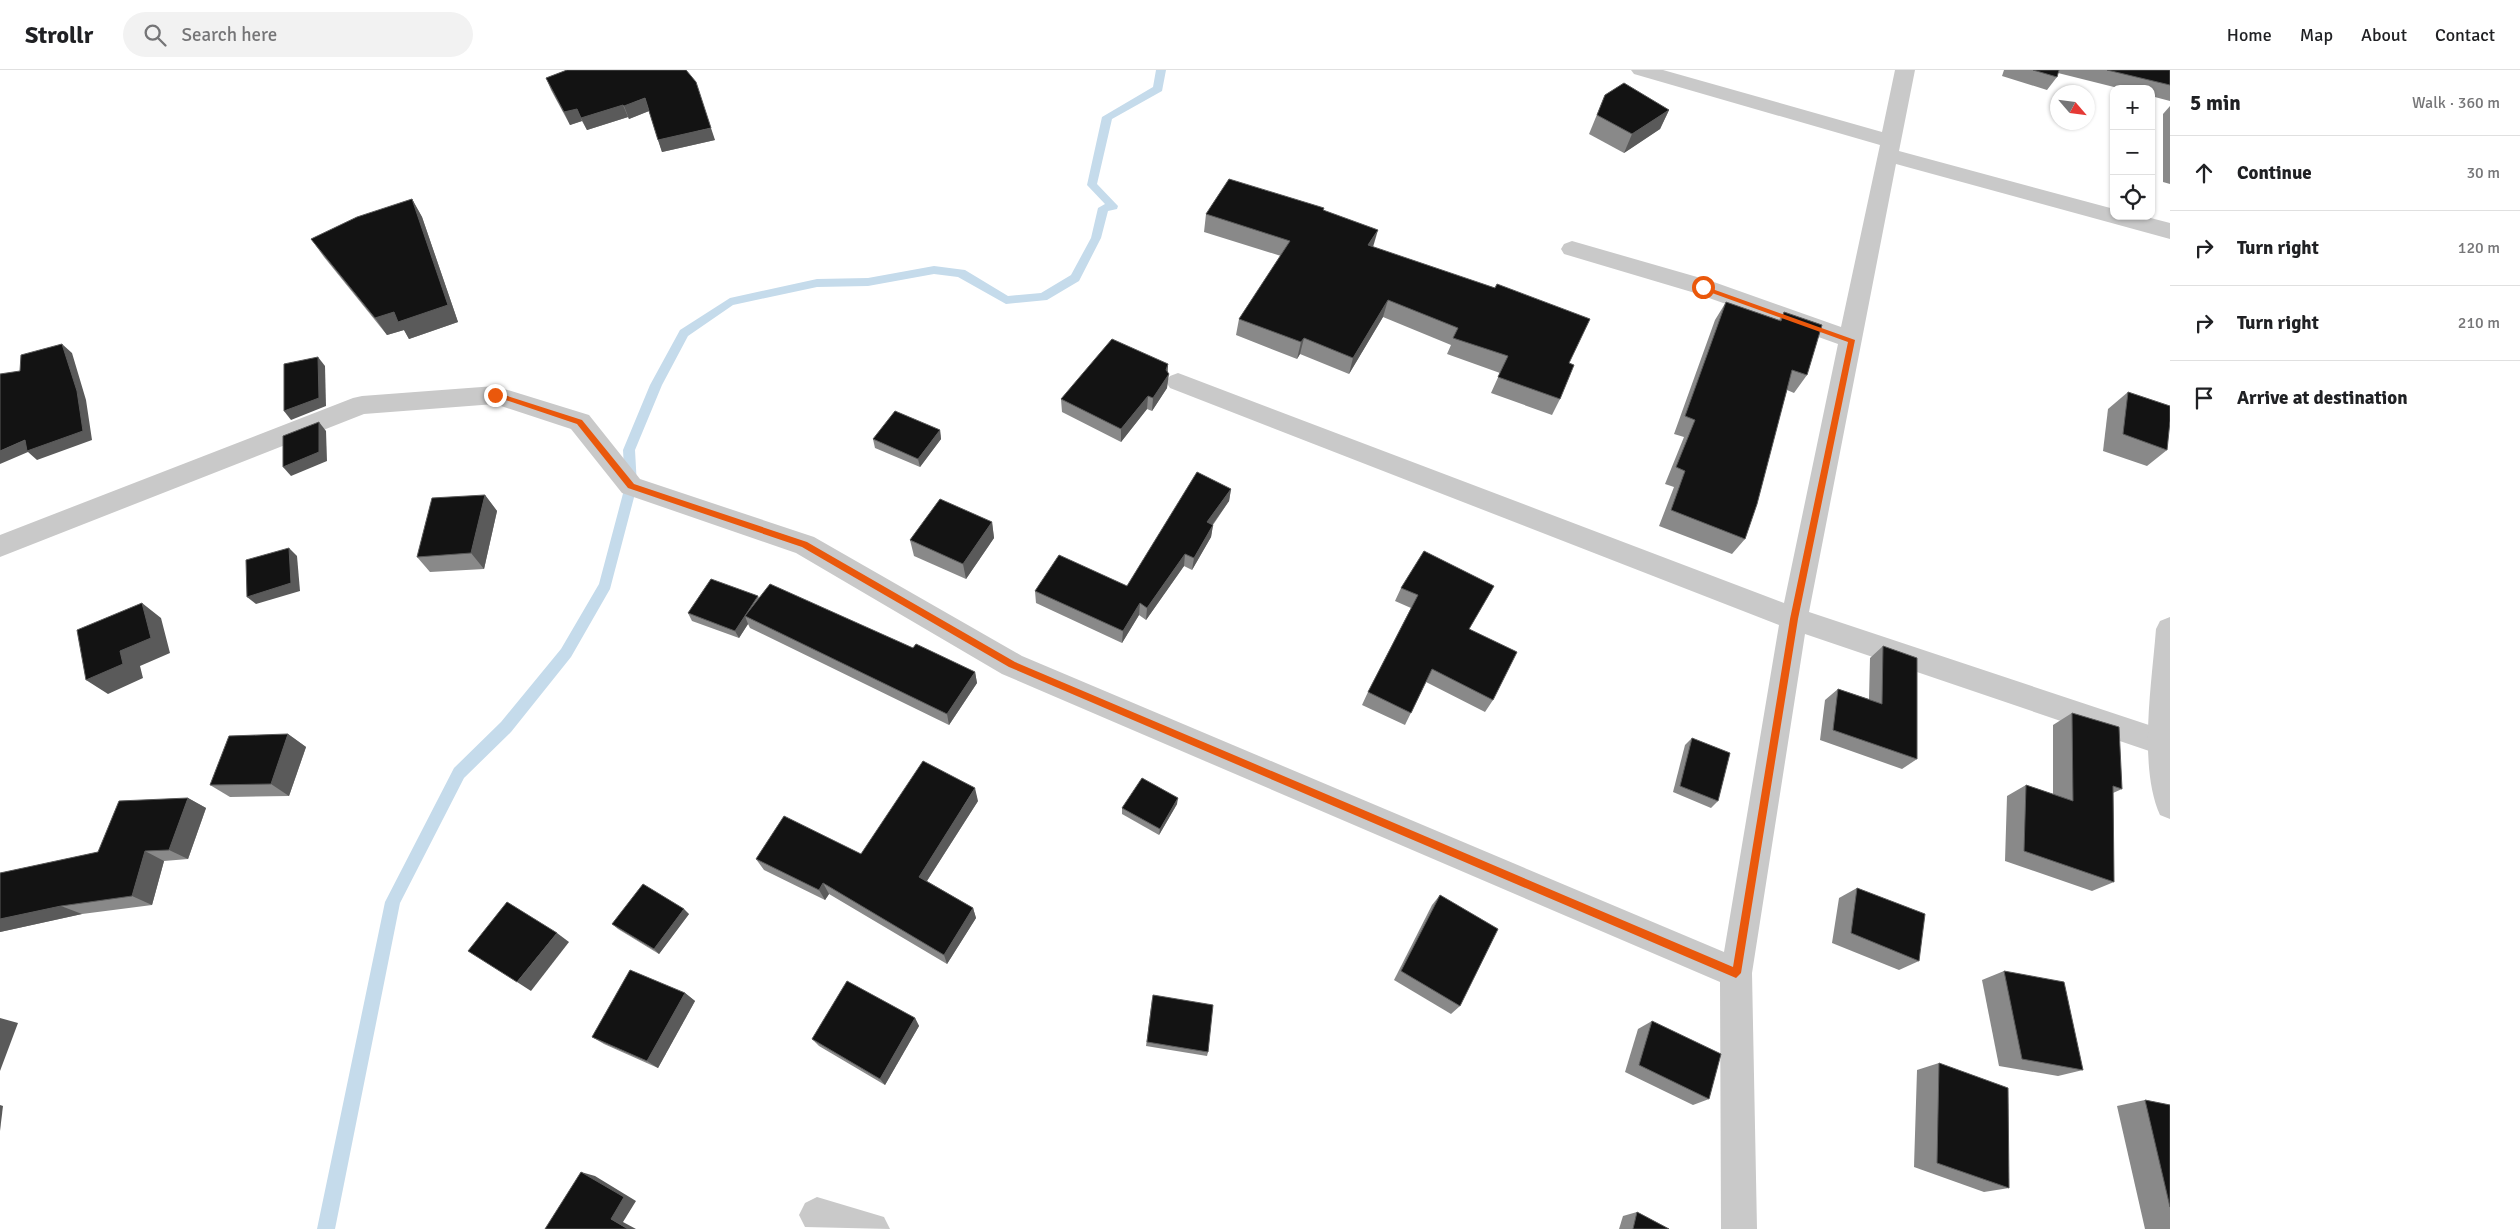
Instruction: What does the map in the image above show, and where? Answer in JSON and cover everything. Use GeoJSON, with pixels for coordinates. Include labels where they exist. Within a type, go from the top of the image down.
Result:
{"type":"FeatureCollection","features":[{"type":"Feature","properties":{"kind":"street"},"geometry":{"type":"LineString","coordinates":[[1641,70],[2110,215]]}},
{"type":"Feature","properties":{"kind":"street"},"geometry":{"type":"LineString","coordinates":[[1739,1229],[1736,973],[1794,619],[1852,340],[1905,70]]}},
{"type":"Feature","properties":{"kind":"street"},"geometry":{"type":"LineString","coordinates":[[2129,220],[2170,231]]}},
{"type":"Feature","properties":{"kind":"street"},"geometry":{"type":"LineString","coordinates":[[1572,249],[1703,287],[1852,340]]}},
{"type":"Feature","properties":{"kind":"street"},"geometry":{"type":"LineString","coordinates":[[1178,382],[1794,619],[2160,742]]}},
{"type":"Feature","properties":{"kind":"street"},"geometry":{"type":"LineString","coordinates":[[0,546],[362,404],[495,395],[580,422],[631,486],[804,544],[1012,665],[1736,973]]}},
{"type":"Feature","properties":{"kind":"street"},"geometry":{"type":"LineString","coordinates":[[2170,629],[2160,742],[2170,805]]}},
{"type":"Feature","properties":{"kind":"street"},"geometry":{"type":"LineString","coordinates":[[817,1216],[872,1229]]}},
{"type":"Feature","properties":{"kind":"building"},"geometry":{"type":"Polygon","coordinates":[[[567,70],[686,70],[696,82],[711,128],[658,140],[645,98],[581,118],[577,109],[564,112],[546,78],[567,70]]]}},
{"type":"Feature","properties":{"kind":"building"},"geometry":{"type":"Polygon","coordinates":[[[2033,70],[2059,70],[2057,77],[2033,70]]]}},
{"type":"Feature","properties":{"kind":"building"},"geometry":{"type":"Polygon","coordinates":[[[2107,70],[2170,70],[2170,85],[2107,70]]]}},
{"type":"Feature","properties":{"kind":"building"},"geometry":{"type":"Polygon","coordinates":[[[1624,83],[1669,110],[1632,134],[1597,115],[1605,95],[1624,83]]]}},
{"type":"Feature","properties":{"kind":"building"},"geometry":{"type":"Polygon","coordinates":[[[1229,179],[1324,208],[1323,210],[1378,230],[1368,245],[1495,288],[1497,284],[1590,319],[1569,363],[1574,365],[1560,399],[1498,377],[1508,356],[1453,338],[1458,328],[1388,300],[1353,358],[1304,338],[1301,342],[1239,319],[1290,241],[1206,214],[1229,179]]]}},
{"type":"Feature","properties":{"kind":"building"},"geometry":{"type":"Polygon","coordinates":[[[412,199],[448,305],[398,322],[394,312],[375,318],[311,239],[357,217],[412,199]]]}},
{"type":"Feature","properties":{"kind":"building"},"geometry":{"type":"Polygon","coordinates":[[[1726,302],[1781,321],[1784,312],[1822,325],[1807,375],[1792,370],[1757,504],[1745,539],[1671,510],[1685,471],[1676,467],[1695,420],[1685,416],[1726,302]]]}},
{"type":"Feature","properties":{"kind":"building"},"geometry":{"type":"Polygon","coordinates":[[[1112,339],[1168,364],[1166,370],[1169,374],[1153,398],[1148,396],[1121,429],[1061,399],[1112,339]]]}},
{"type":"Feature","properties":{"kind":"building"},"geometry":{"type":"Polygon","coordinates":[[[62,344],[77,391],[83,431],[27,451],[25,440],[0,451],[0,374],[20,371],[21,355],[62,344]]]}},
{"type":"Feature","properties":{"kind":"building"},"geometry":{"type":"Polygon","coordinates":[[[318,357],[319,398],[284,411],[284,364],[318,357]]]}},
{"type":"Feature","properties":{"kind":"building"},"geometry":{"type":"Polygon","coordinates":[[[2128,392],[2170,406],[2167,450],[2123,434],[2128,392]]]}},
{"type":"Feature","properties":{"kind":"building"},"geometry":{"type":"Polygon","coordinates":[[[895,411],[940,430],[918,459],[873,439],[895,411]]]}},
{"type":"Feature","properties":{"kind":"building"},"geometry":{"type":"Polygon","coordinates":[[[319,422],[319,452],[283,467],[283,436],[319,422]]]}},
{"type":"Feature","properties":{"kind":"building"},"geometry":{"type":"Polygon","coordinates":[[[1197,472],[1231,489],[1207,522],[1213,525],[1194,558],[1185,554],[1147,608],[1140,603],[1123,631],[1035,591],[1059,555],[1127,586],[1197,472]]]}},
{"type":"Feature","properties":{"kind":"building"},"geometry":{"type":"Polygon","coordinates":[[[485,495],[471,553],[417,557],[432,498],[485,495]]]}},
{"type":"Feature","properties":{"kind":"building"},"geometry":{"type":"Polygon","coordinates":[[[940,499],[992,522],[963,564],[910,540],[940,499]]]}},
{"type":"Feature","properties":{"kind":"building"},"geometry":{"type":"Polygon","coordinates":[[[289,548],[291,583],[247,597],[246,560],[289,548]]]}},
{"type":"Feature","properties":{"kind":"building"},"geometry":{"type":"Polygon","coordinates":[[[1424,551],[1494,586],[1469,629],[1517,652],[1493,700],[1432,669],[1411,713],[1368,692],[1418,595],[1401,588],[1424,551]]]}},
{"type":"Feature","properties":{"kind":"building"},"geometry":{"type":"Polygon","coordinates":[[[711,579],[758,596],[735,631],[688,613],[711,579]]]}},
{"type":"Feature","properties":{"kind":"building"},"geometry":{"type":"Polygon","coordinates":[[[770,584],[913,648],[916,644],[975,672],[947,714],[745,616],[770,584]]]}},
{"type":"Feature","properties":{"kind":"building"},"geometry":{"type":"Polygon","coordinates":[[[142,603],[151,638],[120,651],[123,664],[86,680],[77,630],[142,603]]]}},
{"type":"Feature","properties":{"kind":"building"},"geometry":{"type":"Polygon","coordinates":[[[1883,646],[1917,658],[1917,759],[1833,730],[1838,689],[1882,704],[1883,646]]]}},
{"type":"Feature","properties":{"kind":"building"},"geometry":{"type":"Polygon","coordinates":[[[2072,713],[2119,727],[2122,789],[2113,786],[2114,882],[2024,851],[2026,785],[2073,801],[2072,713]]]}},
{"type":"Feature","properties":{"kind":"building"},"geometry":{"type":"Polygon","coordinates":[[[288,734],[271,784],[210,785],[229,736],[288,734]]]}},
{"type":"Feature","properties":{"kind":"building"},"geometry":{"type":"Polygon","coordinates":[[[1692,738],[1730,753],[1718,801],[1680,786],[1692,738]]]}},
{"type":"Feature","properties":{"kind":"building"},"geometry":{"type":"Polygon","coordinates":[[[923,761],[975,788],[919,877],[973,908],[944,955],[823,883],[819,890],[756,859],[784,816],[861,854],[923,761]]]}},
{"type":"Feature","properties":{"kind":"building"},"geometry":{"type":"Polygon","coordinates":[[[1142,778],[1178,798],[1160,829],[1122,808],[1142,778]]]}},
{"type":"Feature","properties":{"kind":"building"},"geometry":{"type":"Polygon","coordinates":[[[188,798],[169,850],[145,851],[132,896],[61,906],[0,919],[0,873],[98,852],[119,801],[188,798]]]}},
{"type":"Feature","properties":{"kind":"building"},"geometry":{"type":"Polygon","coordinates":[[[643,884],[684,909],[654,949],[612,924],[643,884]]]}},
{"type":"Feature","properties":{"kind":"building"},"geometry":{"type":"Polygon","coordinates":[[[1857,888],[1925,914],[1919,961],[1851,933],[1857,888]]]}},
{"type":"Feature","properties":{"kind":"building"},"geometry":{"type":"Polygon","coordinates":[[[1440,895],[1498,929],[1460,1006],[1401,971],[1440,895]]]}},
{"type":"Feature","properties":{"kind":"building"},"geometry":{"type":"Polygon","coordinates":[[[507,902],[557,933],[517,982],[468,951],[507,902]]]}},
{"type":"Feature","properties":{"kind":"building"},"geometry":{"type":"Polygon","coordinates":[[[630,970],[685,993],[647,1061],[592,1037],[630,970]]]}},
{"type":"Feature","properties":{"kind":"building"},"geometry":{"type":"Polygon","coordinates":[[[2004,971],[2064,982],[2083,1070],[2022,1059],[2004,971]]]}},
{"type":"Feature","properties":{"kind":"building"},"geometry":{"type":"Polygon","coordinates":[[[847,981],[915,1018],[880,1079],[812,1039],[847,981]]]}},
{"type":"Feature","properties":{"kind":"building"},"geometry":{"type":"Polygon","coordinates":[[[1153,995],[1213,1005],[1208,1052],[1147,1042],[1153,995]]]}},
{"type":"Feature","properties":{"kind":"building"},"geometry":{"type":"Polygon","coordinates":[[[1652,1021],[1721,1054],[1709,1099],[1639,1065],[1652,1021]]]}},
{"type":"Feature","properties":{"kind":"building"},"geometry":{"type":"Polygon","coordinates":[[[1939,1063],[2008,1088],[2009,1188],[1937,1163],[1939,1063]]]}},
{"type":"Feature","properties":{"kind":"building"},"geometry":{"type":"Polygon","coordinates":[[[2145,1100],[2170,1105],[2170,1207],[2145,1100]]]}},
{"type":"Feature","properties":{"kind":"building"},"geometry":{"type":"Polygon","coordinates":[[[581,1172],[624,1197],[611,1219],[628,1229],[545,1229],[581,1172]]]}},
{"type":"Feature","properties":{"kind":"building"},"geometry":{"type":"Polygon","coordinates":[[[1637,1212],[1669,1229],[1633,1229],[1637,1212]]]}},
{"type":"Feature","properties":{"kind":"waterway"},"geometry":{"type":"LineString","coordinates":[[326,1229],[393,902],[459,773],[506,727],[566,653],[605,585],[631,486],[629,450],[656,385],[684,333],[730,302],[817,283],[868,282],[934,270],[961,273],[1006,300],[1043,297],[1075,278],[1096,238],[1103,208],[1113,206],[1092,185],[1107,117],[1158,89],[1161,70]]}},
{"type":"Feature","properties":{"kind":"route"},"geometry":{"type":"LineString","coordinates":[[495,395],[580,422],[631,486],[804,544],[1012,665],[1736,973],[1794,619],[1852,340],[1703,287]]}}]}
